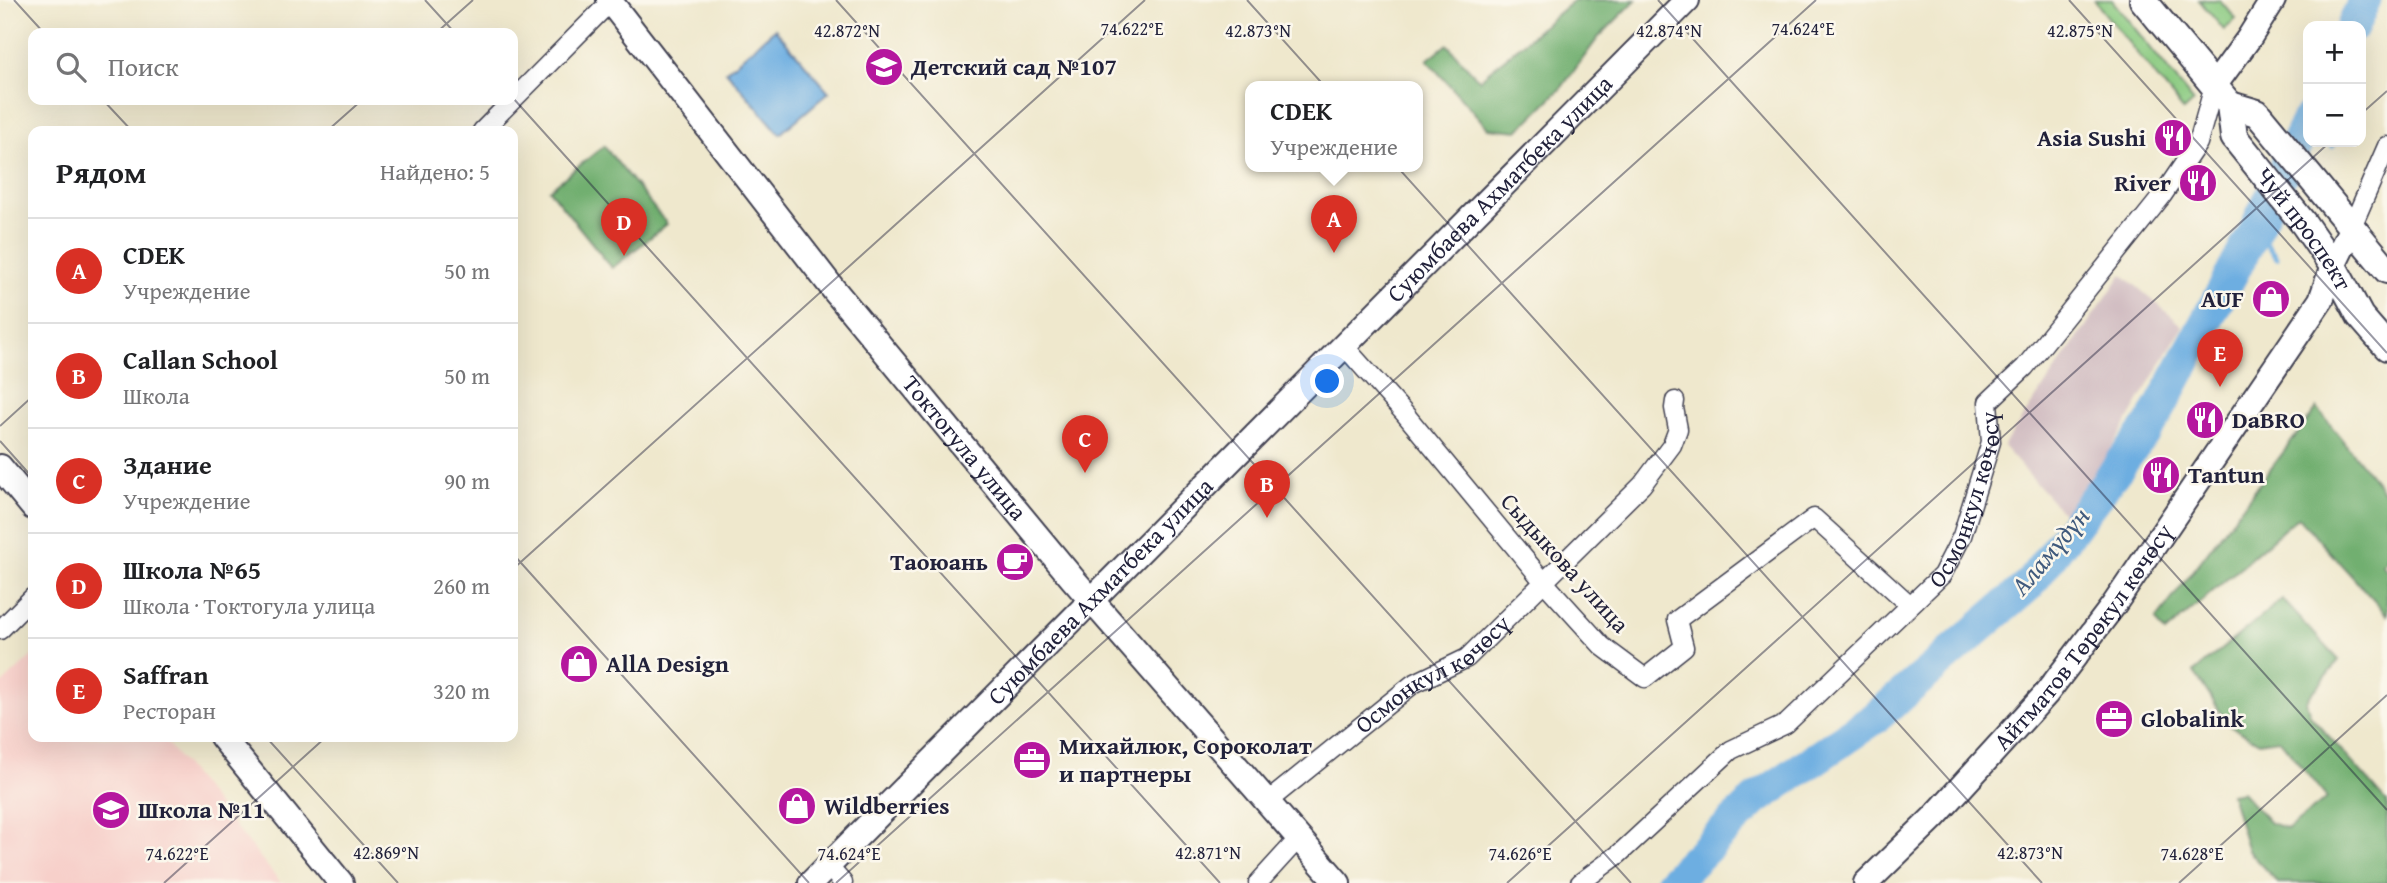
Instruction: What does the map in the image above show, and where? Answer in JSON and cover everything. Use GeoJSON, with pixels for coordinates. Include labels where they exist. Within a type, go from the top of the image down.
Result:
{"type":"FeatureCollection","features":[{"type":"Feature","properties":{"kind":"main road"},"geometry":{"type":"LineString","coordinates":[[2143,0],[2222,96]]}},
{"type":"Feature","properties":{"kind":"main road","name":"Чуй проспект"},"geometry":{"type":"LineString","coordinates":[[2222,96],[2256,113],[2387,270]]}},
{"type":"Feature","properties":{"kind":"main road","name":"Чуй проспект"},"geometry":{"type":"LineString","coordinates":[[2222,96],[2234,137],[2304,224],[2333,266],[2360,316],[2387,347]]}},
{"type":"Feature","properties":{"kind":"street","name":"Суюмбаева Ахматбека улица"},"geometry":{"type":"LineString","coordinates":[[827,877],[1091,602],[1686,0]]}},
{"type":"Feature","properties":{"kind":"street","name":"Осмонкул көчөсү"},"geometry":{"type":"LineString","coordinates":[[1580,883],[1619,854],[1731,750],[1786,724],[1942,575],[1962,536],[1991,442],[1989,402],[2025,367],[2162,196],[2197,143],[2249,38],[2273,0]]}},
{"type":"Feature","properties":{"kind":"street"},"geometry":{"type":"LineString","coordinates":[[518,94],[610,1]]}},
{"type":"Feature","properties":{"kind":"street","name":"Токтогула улица"},"geometry":{"type":"LineString","coordinates":[[610,1],[834,290],[1091,602],[1338,883]]}},
{"type":"Feature","properties":{"kind":"street"},"geometry":{"type":"LineString","coordinates":[[487,126],[508,105]]}},
{"type":"Feature","properties":{"kind":"street","name":"Айтматов Төрөкул көчөсү"},"geometry":{"type":"LineString","coordinates":[[1866,883],[1933,818],[2046,694],[2105,617],[2321,300],[2333,266],[2387,146]]}},
{"type":"Feature","properties":{"kind":"street","name":"Сыдыкова улица"},"geometry":{"type":"LineString","coordinates":[[1344,346],[1405,414],[1543,581],[1602,646],[1645,678],[1684,646],[1678,620],[1814,518],[1910,605]]}},
{"type":"Feature","properties":{"kind":"street","name":"Осмонкул көчөсү"},"geometry":{"type":"LineString","coordinates":[[1266,802],[1413,684],[1467,658],[1642,485],[1672,445],[1678,429],[1675,401]]}},
{"type":"Feature","properties":{"kind":"street"},"geometry":{"type":"LineString","coordinates":[[0,467],[28,500]]}},
{"type":"Feature","properties":{"kind":"street"},"geometry":{"type":"LineString","coordinates":[[0,630],[28,602]]}},
{"type":"Feature","properties":{"kind":"street"},"geometry":{"type":"LineString","coordinates":[[226,742],[341,883]]}},
{"type":"Feature","properties":{"kind":"street"},"geometry":{"type":"LineString","coordinates":[[1258,883],[1299,838]]}},
{"type":"Feature","properties":{"kind":"shaded area"},"geometry":{"type":"Polygon","coordinates":[[[2122,274],[2183,326],[2109,453],[2063,513],[2003,446],[2122,274]]]}},
{"type":"Feature","properties":{"kind":"shaded area","name":"Школа №11"},"geometry":{"type":"Polygon","coordinates":[[[28,660],[28,742],[166,742],[281,883],[0,883],[0,686],[28,660]]]}},
{"type":"Feature","properties":{"kind":"green space"},"geometry":{"type":"Polygon","coordinates":[[[1574,0],[1636,0],[1598,38],[1562,87],[1518,131],[1488,128],[1427,60],[1447,44],[1479,80],[1574,0]]]}},
{"type":"Feature","properties":{"kind":"green space"},"geometry":{"type":"Polygon","coordinates":[[[2094,0],[2112,0],[2194,102],[2184,111],[2094,0]]]}},
{"type":"Feature","properties":{"kind":"green space"},"geometry":{"type":"Polygon","coordinates":[[[2199,0],[2220,0],[2236,19],[2224,30],[2199,0]]]}},
{"type":"Feature","properties":{"kind":"green space"},"geometry":{"type":"Polygon","coordinates":[[[604,146],[667,224],[612,268],[549,190],[604,146]]]}},
{"type":"Feature","properties":{"kind":"green space"},"geometry":{"type":"Polygon","coordinates":[[[2317,408],[2387,496],[2387,559],[2382,564],[2387,570],[2387,615],[2298,517],[2165,633],[2156,620],[2317,408]]]}},
{"type":"Feature","properties":{"kind":"green space"},"geometry":{"type":"Polygon","coordinates":[[[2282,599],[2339,660],[2306,701],[2310,715],[2387,802],[2387,883],[2278,883],[2248,851],[2231,794],[2242,792],[2270,823],[2288,829],[2327,798],[2279,739],[2259,742],[2229,725],[2194,672],[2282,599]]]}},
{"type":"Feature","properties":{"kind":"water"},"geometry":{"type":"Polygon","coordinates":[[[775,29],[829,92],[780,134],[726,71],[775,29]]]}},
{"type":"Feature","properties":{"kind":"waterway","name":"Аламүдүн"},"geometry":{"type":"LineString","coordinates":[[2355,21],[2365,0]]}},
{"type":"Feature","properties":{"kind":"waterway","name":"Аламүдүн"},"geometry":{"type":"LineString","coordinates":[[1671,883],[1755,800],[1875,718],[2029,585],[2153,421],[2252,236],[2303,129]]}},
{"type":"Feature","properties":{"kind":"waterway"},"geometry":{"type":"LineString","coordinates":[[2255,230],[2277,258]]}},
{"type":"Feature","properties":{"kind":"place","name":"Детский сад №107"},"geometry":{"type":"Point","coordinates":[884,67]}},
{"type":"Feature","properties":{"kind":"place","name":"Asia Sushi"},"geometry":{"type":"Point","coordinates":[2173,138]}},
{"type":"Feature","properties":{"kind":"place","name":"River"},"geometry":{"type":"Point","coordinates":[2198,183]}},
{"type":"Feature","properties":{"kind":"place","name":"CDEK"},"geometry":{"type":"Point","coordinates":[1334,253]}},
{"type":"Feature","properties":{"kind":"place","name":"Школа №65"},"geometry":{"type":"Point","coordinates":[624,256]}},
{"type":"Feature","properties":{"kind":"place","name":"AUF"},"geometry":{"type":"Point","coordinates":[2271,299]}},
{"type":"Feature","properties":{"kind":"place","name":"Saffran"},"geometry":{"type":"Point","coordinates":[2220,387]}},
{"type":"Feature","properties":{"kind":"place","name":"DaBRO"},"geometry":{"type":"Point","coordinates":[2205,420]}},
{"type":"Feature","properties":{"kind":"place","name":"Здание"},"geometry":{"type":"Point","coordinates":[1085,473]}},
{"type":"Feature","properties":{"kind":"place","name":"Tantun"},"geometry":{"type":"Point","coordinates":[2161,475]}},
{"type":"Feature","properties":{"kind":"place","name":"Callan School"},"geometry":{"type":"Point","coordinates":[1267,518]}},
{"type":"Feature","properties":{"kind":"place","name":"Таоюань"},"geometry":{"type":"Point","coordinates":[1015,562]}},
{"type":"Feature","properties":{"kind":"place","name":"AllA Design"},"geometry":{"type":"Point","coordinates":[579,664]}},
{"type":"Feature","properties":{"kind":"place","name":"Globalink"},"geometry":{"type":"Point","coordinates":[2114,719]}},
{"type":"Feature","properties":{"kind":"place","name":"Михайлюк, Сороколат и партнеры"},"geometry":{"type":"Point","coordinates":[1032,760]}},
{"type":"Feature","properties":{"kind":"place","name":"Wildberries"},"geometry":{"type":"Point","coordinates":[797,806]}},
{"type":"Feature","properties":{"kind":"place","name":"Школа №11"},"geometry":{"type":"Point","coordinates":[111,810]}}]}
